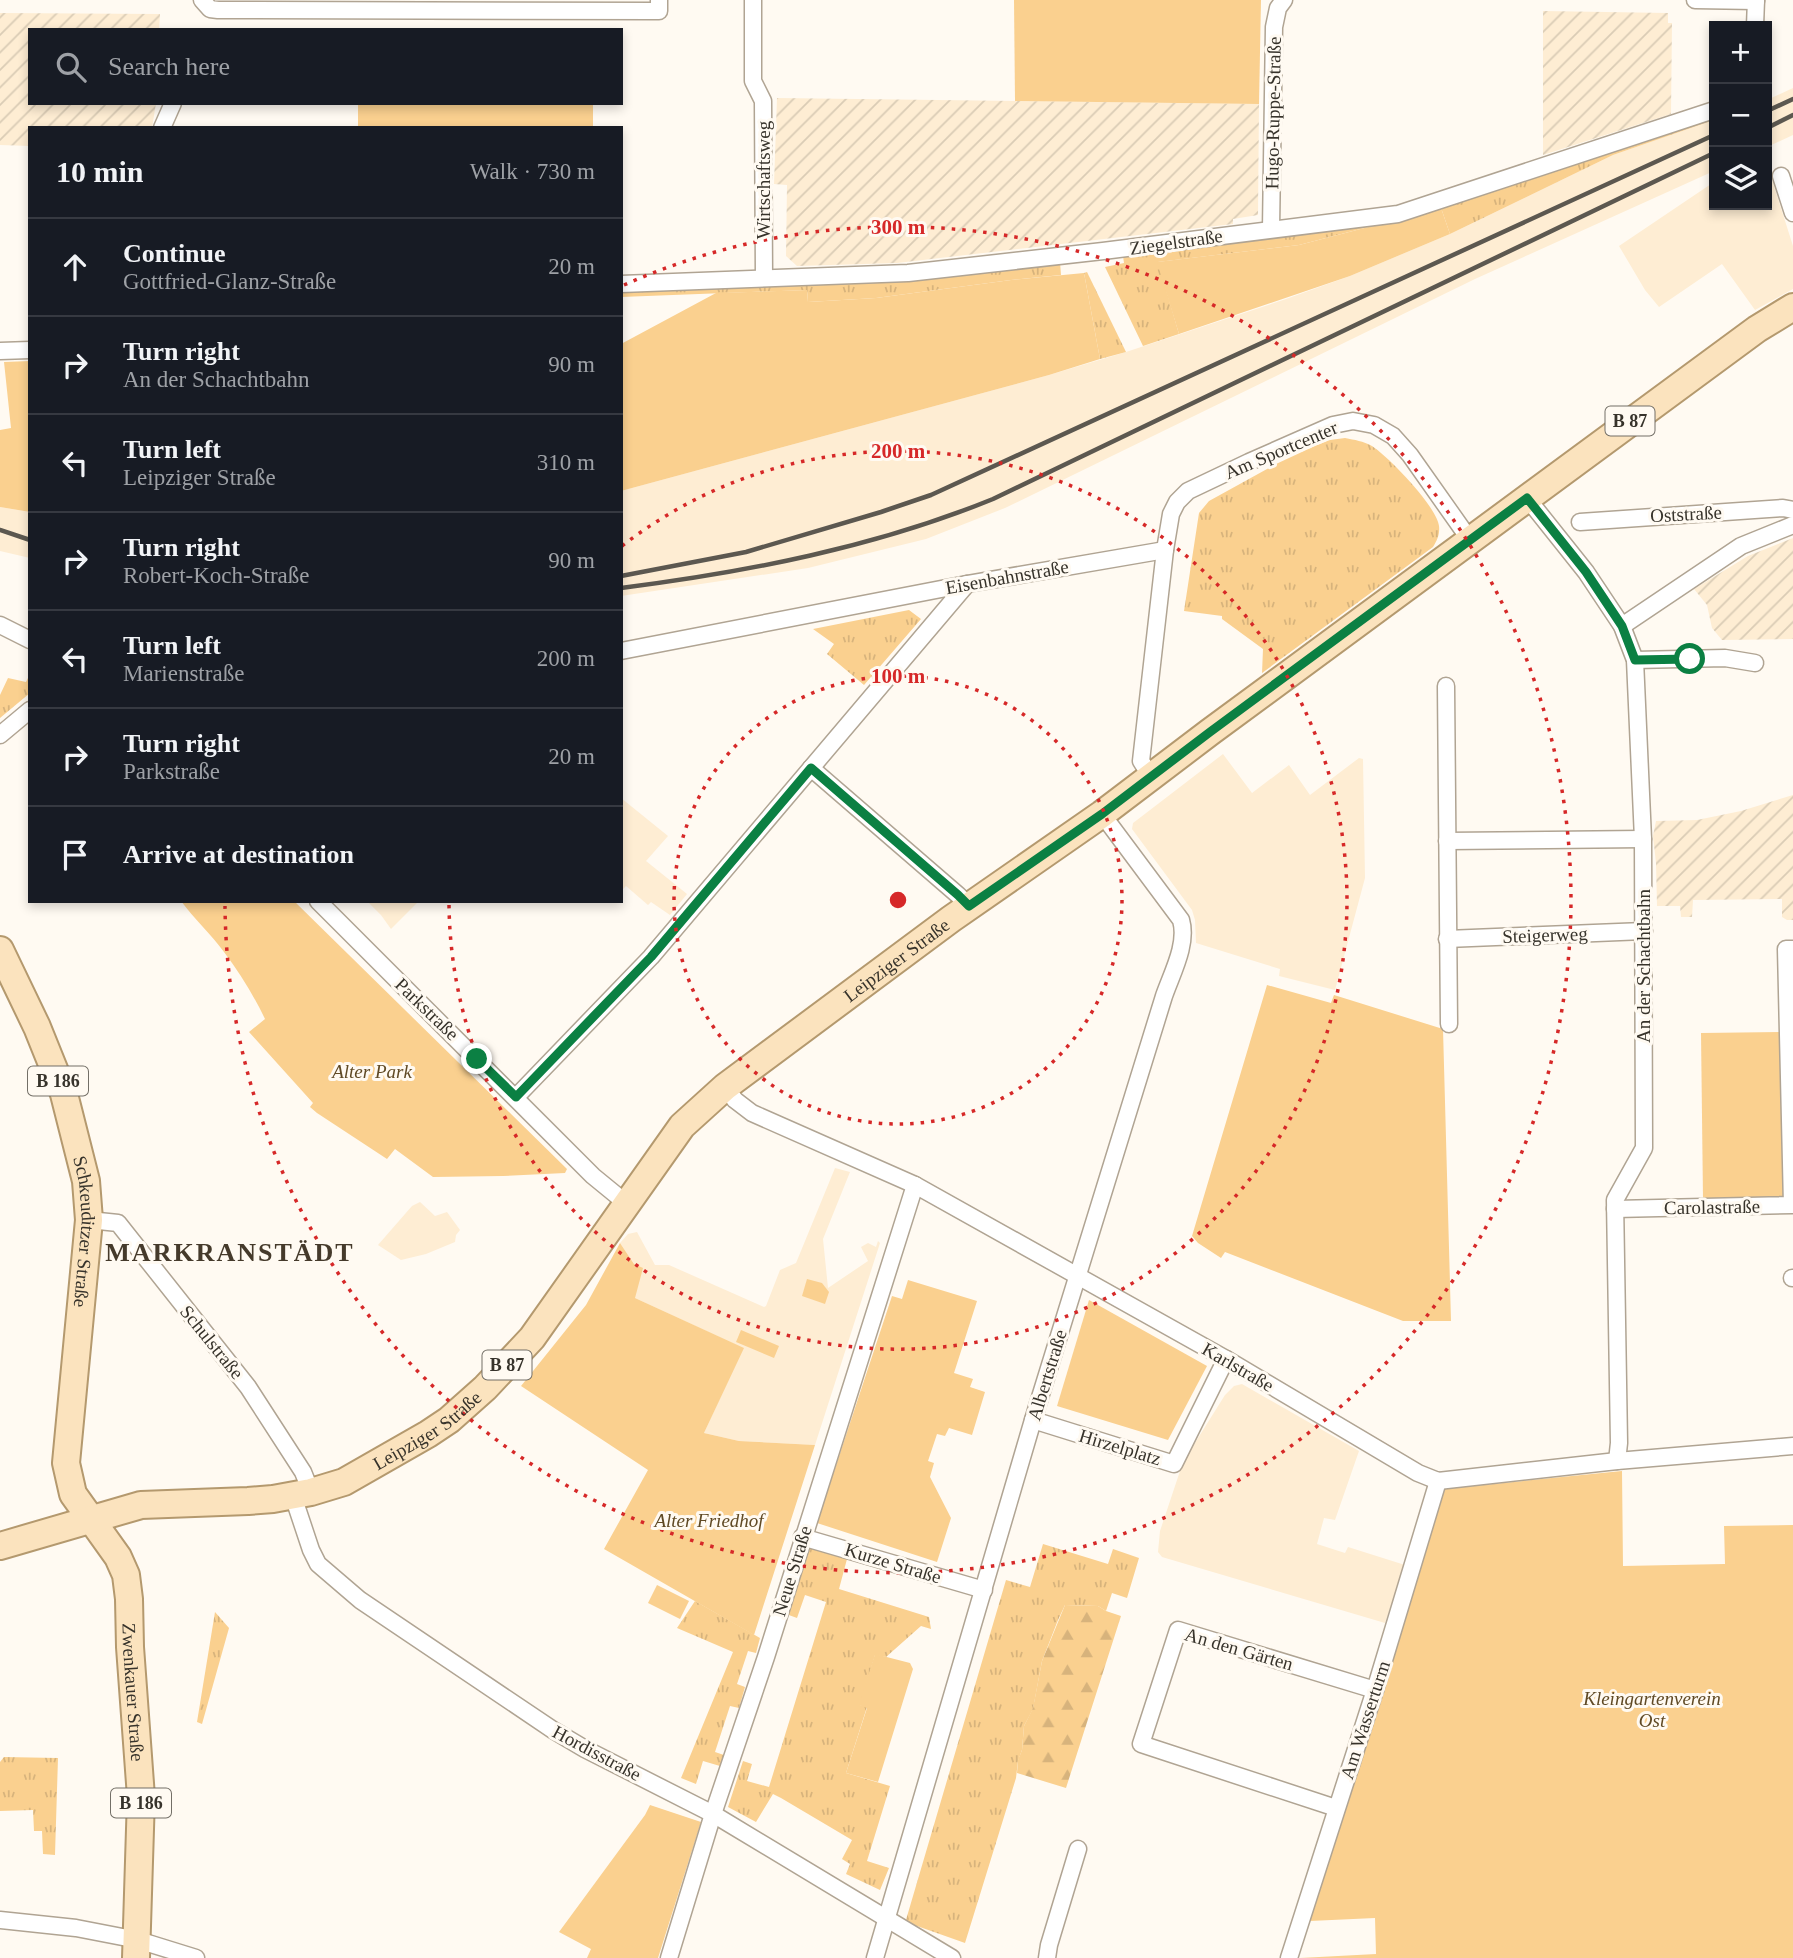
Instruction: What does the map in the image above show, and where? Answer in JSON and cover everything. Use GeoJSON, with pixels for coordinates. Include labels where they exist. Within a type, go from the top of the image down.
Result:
{"type":"FeatureCollection","features":[{"type":"Feature","properties":{"kind":"main road","name":"Leipziger Straße"},"geometry":{"type":"LineString","coordinates":[[93,1519],[141,1505],[248,1501],[302,1494],[344,1482],[449,1420],[485,1388],[532,1338],[682,1126],[725,1087],[969,906],[1102,814],[1757,329],[1793,307]]}},
{"type":"Feature","properties":{"kind":"main road","name":"Schkeuditzer Straße"},"geometry":{"type":"LineString","coordinates":[[0,950],[37,1027],[64,1094],[86,1181],[89,1220],[66,1463],[73,1494],[93,1519]]}},
{"type":"Feature","properties":{"kind":"main road","name":"B 87"},"geometry":{"type":"LineString","coordinates":[[0,1546],[93,1519]]}},
{"type":"Feature","properties":{"kind":"main road","name":"Zwenkauer Straße"},"geometry":{"type":"LineString","coordinates":[[93,1519],[118,1557],[125,1575],[129,1599],[141,1797],[137,1949]]}},
{"type":"Feature","properties":{"kind":"street"},"geometry":{"type":"LineString","coordinates":[[202,0],[210,9],[218,10],[659,11],[659,0]]}},
{"type":"Feature","properties":{"kind":"street","name":"Wirtschaftsweg"},"geometry":{"type":"LineString","coordinates":[[752,0],[753,81],[763,101],[764,278]]}},
{"type":"Feature","properties":{"kind":"street","name":"Hugo-Ruppe-Straße"},"geometry":{"type":"LineString","coordinates":[[1271,229],[1274,27],[1278,8],[1284,0]]}},
{"type":"Feature","properties":{"kind":"street"},"geometry":{"type":"LineString","coordinates":[[1695,0],[1756,0],[1755,21]]}},
{"type":"Feature","properties":{"kind":"street"},"geometry":{"type":"LineString","coordinates":[[163,126],[172,105]]}},
{"type":"Feature","properties":{"kind":"street","name":"Ziegelstraße"},"geometry":{"type":"LineString","coordinates":[[623,284],[908,273],[1398,214],[1709,112]]}},
{"type":"Feature","properties":{"kind":"street"},"geometry":{"type":"LineString","coordinates":[[1780,176],[1793,213]]}},
{"type":"Feature","properties":{"kind":"street"},"geometry":{"type":"LineString","coordinates":[[0,351],[28,350]]}},
{"type":"Feature","properties":{"kind":"street","name":"Am Sportcenter"},"geometry":{"type":"LineString","coordinates":[[1165,550],[1171,514],[1177,502],[1188,491],[1333,425],[1353,421],[1374,425],[1394,436],[1470,540]]}},
{"type":"Feature","properties":{"kind":"street","name":"An der Schachtbahn"},"geometry":{"type":"LineString","coordinates":[[1527,498],[1586,572],[1622,626],[1635,660],[1643,839],[1644,1148],[1615,1200],[1619,1443],[1617,1461]]}},
{"type":"Feature","properties":{"kind":"street","name":"Oststraße"},"geometry":{"type":"LineString","coordinates":[[1580,522],[1793,510]]}},
{"type":"Feature","properties":{"kind":"street"},"geometry":{"type":"LineString","coordinates":[[1622,626],[1741,547],[1793,525]]}},
{"type":"Feature","properties":{"kind":"street"},"geometry":{"type":"LineString","coordinates":[[1151,777],[1141,761],[1165,550]]}},
{"type":"Feature","properties":{"kind":"street","name":"Eisenbahnstraße"},"geometry":{"type":"LineString","coordinates":[[623,651],[967,584],[1165,550]]}},
{"type":"Feature","properties":{"kind":"street"},"geometry":{"type":"LineString","coordinates":[[516,1097],[651,957],[967,584]]}},
{"type":"Feature","properties":{"kind":"street"},"geometry":{"type":"LineString","coordinates":[[0,625],[28,639]]}},
{"type":"Feature","properties":{"kind":"street"},"geometry":{"type":"LineString","coordinates":[[1635,660],[1725,658],[1755,663]]}},
{"type":"Feature","properties":{"kind":"street"},"geometry":{"type":"LineString","coordinates":[[1446,686],[1448,1024]]}},
{"type":"Feature","properties":{"kind":"street"},"geometry":{"type":"LineString","coordinates":[[0,735],[28,712]]}},
{"type":"Feature","properties":{"kind":"street"},"geometry":{"type":"LineString","coordinates":[[811,768],[969,906]]}},
{"type":"Feature","properties":{"kind":"street","name":"Albertstraße"},"geometry":{"type":"LineString","coordinates":[[875,1958],[1033,1420],[1182,943],[1184,929],[1181,920],[1102,814]]}},
{"type":"Feature","properties":{"kind":"street"},"geometry":{"type":"LineString","coordinates":[[1447,841],[1643,839]]}},
{"type":"Feature","properties":{"kind":"street","name":"Parkstraße"},"geometry":{"type":"LineString","coordinates":[[320,903],[593,1176],[626,1203]]}},
{"type":"Feature","properties":{"kind":"street","name":"Steigerweg"},"geometry":{"type":"LineString","coordinates":[[1447,939],[1644,931]]}},
{"type":"Feature","properties":{"kind":"street","name":"Carolastraße"},"geometry":{"type":"LineString","coordinates":[[1615,1209],[1792,1205],[1786,949],[1793,949]]}},
{"type":"Feature","properties":{"kind":"street","name":"Karlstraße"},"geometry":{"type":"LineString","coordinates":[[725,1087],[735,1100],[752,1113],[915,1185],[1226,1359],[1418,1473],[1438,1481]]}},
{"type":"Feature","properties":{"kind":"street","name":"Neue Straße"},"geometry":{"type":"LineString","coordinates":[[669,1958],[915,1185]]}},
{"type":"Feature","properties":{"kind":"street","name":"Schulstraße"},"geometry":{"type":"LineString","coordinates":[[89,1220],[118,1223],[248,1387],[303,1472],[302,1494]]}},
{"type":"Feature","properties":{"kind":"street","name":"Hirzelplatz"},"geometry":{"type":"LineString","coordinates":[[1033,1420],[1174,1464],[1226,1359]]}},
{"type":"Feature","properties":{"kind":"street"},"geometry":{"type":"LineString","coordinates":[[1438,1481],[1617,1461],[1793,1446]]}},
{"type":"Feature","properties":{"kind":"street","name":"Am Wasserturm"},"geometry":{"type":"LineString","coordinates":[[1289,1958],[1375,1690],[1438,1481]]}},
{"type":"Feature","properties":{"kind":"street","name":"Hordisstraße"},"geometry":{"type":"LineString","coordinates":[[302,1494],[311,1550],[318,1564],[359,1600],[574,1742],[713,1814],[952,1958]]}},
{"type":"Feature","properties":{"kind":"street","name":"Kurze Straße"},"geometry":{"type":"LineString","coordinates":[[802,1537],[984,1590]]}},
{"type":"Feature","properties":{"kind":"street","name":"An den Gärten"},"geometry":{"type":"LineString","coordinates":[[1336,1808],[1139,1751],[1178,1630],[1375,1690]]}},
{"type":"Feature","properties":{"kind":"street"},"geometry":{"type":"LineString","coordinates":[[1047,1958],[1048,1945],[1078,1849]]}},
{"type":"Feature","properties":{"kind":"street"},"geometry":{"type":"LineString","coordinates":[[0,1920],[76,1928],[137,1949],[196,1958]]}},
{"type":"Feature","properties":{"kind":"shaded area"},"geometry":{"type":"Polygon","coordinates":[[[1543,11],[1668,13],[1668,23],[1672,23],[1671,114],[1543,155],[1543,11]]]}},
{"type":"Feature","properties":{"kind":"shaded area"},"geometry":{"type":"Polygon","coordinates":[[[0,13],[160,14],[159,28],[28,28],[28,105],[156,105],[152,126],[28,126],[28,146],[0,145],[0,13]]]}},
{"type":"Feature","properties":{"kind":"shaded area"},"geometry":{"type":"Polygon","coordinates":[[[1793,88],[1793,135],[1772,145],[1772,98],[1793,88]]]}},
{"type":"Feature","properties":{"kind":"shaded area"},"geometry":{"type":"Polygon","coordinates":[[[777,98],[1259,104],[1258,215],[1233,219],[1233,224],[897,263],[797,266],[786,256],[787,185],[774,184],[777,98]]]}},
{"type":"Feature","properties":{"kind":"shaded area"},"geometry":{"type":"Polygon","coordinates":[[[1709,122],[1709,173],[1475,279],[1005,508],[926,539],[808,568],[623,596],[623,490],[1126,352],[1350,276],[1450,234],[1613,155],[1709,122]]]}},
{"type":"Feature","properties":{"kind":"shaded area"},"geometry":{"type":"Polygon","coordinates":[[[1772,180],[1793,246],[1793,289],[1755,310],[1722,264],[1659,307],[1645,290],[1619,246],[1709,185],[1709,210],[1772,210],[1772,180]]]}},
{"type":"Feature","properties":{"kind":"shaded area"},"geometry":{"type":"Polygon","coordinates":[[[0,507],[28,512],[28,558],[0,551],[0,507]]]}},
{"type":"Feature","properties":{"kind":"shaded area"},"geometry":{"type":"Polygon","coordinates":[[[1793,538],[1793,639],[1722,640],[1712,628],[1707,605],[1694,589],[1748,556],[1793,538]]]}},
{"type":"Feature","properties":{"kind":"shaded area"},"geometry":{"type":"Polygon","coordinates":[[[1223,754],[1252,793],[1289,765],[1310,795],[1359,758],[1363,759],[1365,878],[1335,990],[1279,976],[1280,969],[1196,943],[1192,910],[1132,829],[1133,823],[1223,754]]]}},
{"type":"Feature","properties":{"kind":"shaded area"},"geometry":{"type":"Polygon","coordinates":[[[1793,795],[1793,920],[1782,917],[1782,899],[1693,900],[1692,917],[1681,917],[1680,906],[1657,906],[1653,836],[1656,821],[1697,820],[1741,811],[1793,795]]]}},
{"type":"Feature","properties":{"kind":"shaded area"},"geometry":{"type":"Polygon","coordinates":[[[623,800],[668,836],[646,861],[687,894],[670,915],[651,902],[648,905],[626,886],[623,889],[623,800]]]}},
{"type":"Feature","properties":{"kind":"shaded area"},"geometry":{"type":"Polygon","coordinates":[[[369,903],[417,903],[391,929],[369,903]]]}},
{"type":"Feature","properties":{"kind":"shaded area"},"geometry":{"type":"Polygon","coordinates":[[[835,1168],[850,1172],[823,1239],[828,1288],[868,1261],[861,1247],[868,1243],[876,1247],[878,1241],[880,1243],[815,1445],[739,1441],[704,1433],[743,1348],[635,1298],[634,1264],[620,1243],[628,1234],[637,1232],[655,1265],[669,1265],[764,1307],[780,1270],[796,1263],[835,1168]]]}},
{"type":"Feature","properties":{"kind":"shaded area"},"geometry":{"type":"Polygon","coordinates":[[[420,1202],[435,1216],[447,1212],[460,1230],[455,1242],[426,1254],[401,1260],[378,1245],[412,1206],[420,1202]]]}},
{"type":"Feature","properties":{"kind":"shaded area"},"geometry":{"type":"Polygon","coordinates":[[[1242,1384],[1359,1451],[1335,1520],[1324,1518],[1317,1544],[1345,1553],[1348,1547],[1405,1565],[1385,1623],[1162,1557],[1158,1552],[1160,1531],[1183,1462],[1225,1395],[1234,1386],[1242,1384]]]}},
{"type":"Feature","properties":{"kind":"green space"},"geometry":{"type":"Polygon","coordinates":[[[1014,0],[1261,0],[1259,104],[1015,101],[1014,0]]]}},
{"type":"Feature","properties":{"kind":"green space"},"geometry":{"type":"Polygon","coordinates":[[[358,105],[593,105],[593,126],[358,126],[358,105]]]}},
{"type":"Feature","properties":{"kind":"green space"},"geometry":{"type":"Polygon","coordinates":[[[1709,118],[1709,122],[1613,155],[1450,234],[1440,205],[1709,118]]]}},
{"type":"Feature","properties":{"kind":"green space"},"geometry":{"type":"Polygon","coordinates":[[[1440,205],[1450,234],[1350,276],[1179,334],[1157,262],[1299,245],[1399,219],[1440,205]]]}},
{"type":"Feature","properties":{"kind":"green space"},"geometry":{"type":"Polygon","coordinates":[[[1399,219],[1299,245],[1158,262],[1179,334],[1143,346],[1105,267],[1124,263],[1123,256],[1399,219]]]}},
{"type":"Feature","properties":{"kind":"green space"},"geometry":{"type":"Polygon","coordinates":[[[1060,262],[1061,275],[876,298],[808,302],[807,290],[623,297],[623,292],[821,283],[1060,262]]]}},
{"type":"Feature","properties":{"kind":"green space"},"geometry":{"type":"Polygon","coordinates":[[[1087,272],[1126,352],[1100,359],[1084,273],[1087,272]]]}},
{"type":"Feature","properties":{"kind":"green space"},"geometry":{"type":"Polygon","coordinates":[[[1084,273],[1100,359],[623,490],[623,343],[716,293],[807,290],[808,302],[876,298],[1084,273]]]}},
{"type":"Feature","properties":{"kind":"green space"},"geometry":{"type":"Polygon","coordinates":[[[28,361],[28,512],[0,507],[0,430],[11,428],[4,362],[28,361]]]}},
{"type":"Feature","properties":{"kind":"green space"},"geometry":{"type":"Polygon","coordinates":[[[1345,438],[1372,446],[1400,471],[1430,507],[1439,526],[1438,537],[1433,547],[1262,673],[1263,649],[1222,619],[1222,616],[1184,611],[1199,513],[1209,501],[1276,464],[1330,440],[1345,438]]]}},
{"type":"Feature","properties":{"kind":"green space"},"geometry":{"type":"Polygon","coordinates":[[[909,610],[921,619],[864,685],[827,654],[834,644],[813,629],[909,610]]]}},
{"type":"Feature","properties":{"kind":"green space"},"geometry":{"type":"Polygon","coordinates":[[[8,678],[26,682],[28,678],[28,695],[0,718],[0,695],[8,678]]]}},
{"type":"Feature","properties":{"kind":"green space","name":"Alter Park"},"geometry":{"type":"Polygon","coordinates":[[[183,903],[296,903],[567,1169],[565,1173],[433,1177],[395,1149],[387,1159],[317,1113],[310,1107],[313,1103],[249,1032],[265,1019],[261,1010],[230,960],[183,903]]]}},
{"type":"Feature","properties":{"kind":"green space"},"geometry":{"type":"Polygon","coordinates":[[[1267,985],[1331,1003],[1334,995],[1443,1029],[1451,1321],[1403,1321],[1225,1252],[1221,1258],[1192,1236],[1267,985]]]}},
{"type":"Feature","properties":{"kind":"green space"},"geometry":{"type":"Polygon","coordinates":[[[1784,1032],[1785,1199],[1703,1199],[1701,1033],[1784,1032]]]}},
{"type":"Feature","properties":{"kind":"green space","name":"Alter Friedhof"},"geometry":{"type":"Polygon","coordinates":[[[620,1243],[634,1264],[643,1268],[635,1298],[744,1348],[704,1433],[739,1441],[815,1445],[754,1635],[604,1549],[648,1470],[521,1386],[586,1305],[620,1243]]]}},
{"type":"Feature","properties":{"kind":"green space"},"geometry":{"type":"Polygon","coordinates":[[[807,1279],[822,1283],[829,1292],[825,1304],[802,1296],[807,1279]]]}},
{"type":"Feature","properties":{"kind":"green space"},"geometry":{"type":"Polygon","coordinates":[[[908,1280],[977,1301],[954,1373],[973,1379],[970,1387],[985,1392],[972,1435],[949,1428],[945,1436],[937,1434],[928,1461],[934,1463],[930,1477],[951,1518],[937,1562],[817,1523],[892,1296],[902,1299],[908,1280]]]}},
{"type":"Feature","properties":{"kind":"green space"},"geometry":{"type":"Polygon","coordinates":[[[1089,1300],[1207,1366],[1168,1440],[1057,1406],[1089,1300]]]}},
{"type":"Feature","properties":{"kind":"green space"},"geometry":{"type":"Polygon","coordinates":[[[741,1330],[779,1346],[774,1358],[736,1342],[741,1330]]]}},
{"type":"Feature","properties":{"kind":"green space","name":"Kleingartenverein Ost"},"geometry":{"type":"Polygon","coordinates":[[[1622,1471],[1623,1566],[1725,1564],[1724,1526],[1793,1525],[1793,1958],[1300,1958],[1376,1954],[1375,1918],[1310,1921],[1443,1489],[1622,1471]]]}},
{"type":"Feature","properties":{"kind":"green space"},"geometry":{"type":"Polygon","coordinates":[[[1043,1544],[1108,1564],[1113,1549],[1139,1558],[1127,1598],[1112,1593],[1106,1611],[1098,1606],[1065,1605],[1058,1620],[1042,1661],[1033,1709],[1024,1726],[1016,1778],[965,1943],[917,1926],[912,1935],[903,1930],[1006,1580],[1030,1587],[1043,1544]]]}},
{"type":"Feature","properties":{"kind":"green space"},"geometry":{"type":"Polygon","coordinates":[[[810,1547],[847,1559],[839,1589],[929,1617],[931,1629],[921,1626],[886,1657],[875,1655],[860,1705],[867,1707],[846,1773],[890,1786],[867,1861],[889,1868],[880,1890],[846,1874],[850,1864],[842,1859],[852,1840],[781,1798],[773,1794],[756,1822],[728,1807],[743,1761],[752,1764],[747,1781],[769,1787],[826,1602],[805,1595],[797,1618],[786,1614],[810,1547]]]}},
{"type":"Feature","properties":{"kind":"green space"},"geometry":{"type":"Polygon","coordinates":[[[657,1585],[689,1601],[680,1619],[648,1603],[657,1585]]]}},
{"type":"Feature","properties":{"kind":"green space"},"geometry":{"type":"Polygon","coordinates":[[[695,1601],[760,1638],[756,1653],[748,1651],[737,1684],[745,1687],[739,1708],[730,1706],[715,1752],[724,1755],[720,1766],[703,1761],[696,1784],[681,1778],[733,1652],[677,1628],[695,1601]]]}},
{"type":"Feature","properties":{"kind":"green space"},"geometry":{"type":"Polygon","coordinates":[[[1065,1605],[1098,1606],[1121,1616],[1066,1788],[1017,1773],[1024,1726],[1033,1708],[1042,1661],[1065,1605]]]}},
{"type":"Feature","properties":{"kind":"green space"},"geometry":{"type":"Polygon","coordinates":[[[215,1612],[229,1628],[202,1724],[197,1722],[215,1612]]]}},
{"type":"Feature","properties":{"kind":"green space"},"geometry":{"type":"Polygon","coordinates":[[[875,1654],[910,1663],[913,1669],[878,1782],[846,1773],[867,1708],[859,1705],[875,1654]]]}},
{"type":"Feature","properties":{"kind":"green space"},"geometry":{"type":"Polygon","coordinates":[[[4,1757],[58,1758],[55,1855],[43,1854],[42,1831],[34,1831],[33,1810],[0,1811],[0,1762],[4,1757]]]}},
{"type":"Feature","properties":{"kind":"green space"},"geometry":{"type":"Polygon","coordinates":[[[650,1805],[701,1822],[658,1958],[587,1958],[591,1949],[559,1932],[650,1805]]]}},
{"type":"Feature","properties":{"kind":"railway"},"geometry":{"type":"LineString","coordinates":[[1772,109],[1793,99]]}},
{"type":"Feature","properties":{"kind":"railway"},"geometry":{"type":"LineString","coordinates":[[1772,126],[1793,115]]}},
{"type":"Feature","properties":{"kind":"railway"},"geometry":{"type":"LineString","coordinates":[[623,576],[746,552],[931,495],[1709,137]]}},
{"type":"Feature","properties":{"kind":"railway"},"geometry":{"type":"LineString","coordinates":[[623,588],[810,556],[903,531],[993,499],[1709,155]]}},
{"type":"Feature","properties":{"kind":"railway"},"geometry":{"type":"LineString","coordinates":[[0,530],[28,539]]}},
{"type":"Feature","properties":{"kind":"district","name":"MARKRANSTÄDT"},"geometry":{"type":"Point","coordinates":[230,1252]}},
{"type":"Feature","properties":{"kind":"route"},"geometry":{"type":"LineString","coordinates":[[477,1059],[516,1097],[651,957],[811,768],[969,906],[1102,814],[1527,498],[1586,572],[1622,626],[1635,660],[1690,659]]}}]}
